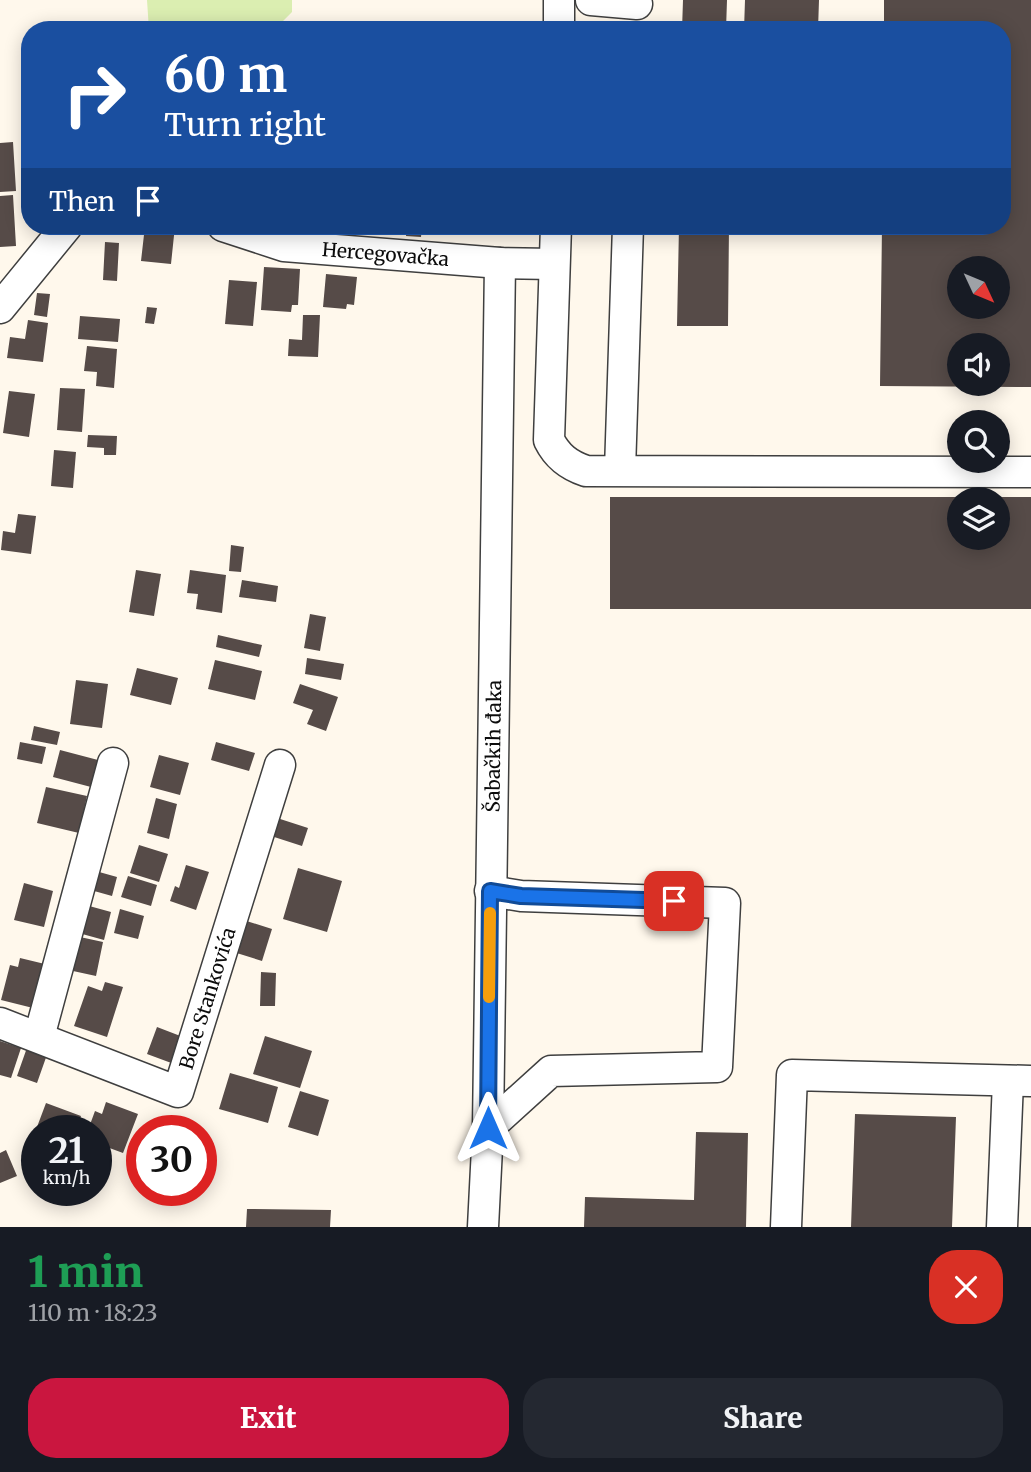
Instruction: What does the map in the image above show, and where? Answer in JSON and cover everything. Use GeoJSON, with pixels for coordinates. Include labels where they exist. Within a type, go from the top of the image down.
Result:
{"type":"FeatureCollection","features":[{"type":"Feature","properties":{"kind":"street"},"geometry":{"type":"LineString","coordinates":[[559,0],[559,21]]}},
{"type":"Feature","properties":{"kind":"street"},"geometry":{"type":"LineString","coordinates":[[592,0],[636,11]]}},
{"type":"Feature","properties":{"kind":"street"},"geometry":{"type":"LineString","coordinates":[[0,308],[61,235]]}},
{"type":"Feature","properties":{"kind":"street","name":"Hercegovačka"},"geometry":{"type":"LineString","coordinates":[[250,235],[284,246],[500,263],[554,264]]}},
{"type":"Feature","properties":{"kind":"street"},"geometry":{"type":"LineString","coordinates":[[556,235],[549,440],[555,452],[574,467],[586,471],[1031,472]]}},
{"type":"Feature","properties":{"kind":"street"},"geometry":{"type":"LineString","coordinates":[[620,470],[628,235]]}},
{"type":"Feature","properties":{"kind":"street","name":"Šabačkih đaka"},"geometry":{"type":"LineString","coordinates":[[483,1227],[488,1128],[500,263]]}},
{"type":"Feature","properties":{"kind":"street"},"geometry":{"type":"LineString","coordinates":[[39,1037],[113,763]]}},
{"type":"Feature","properties":{"kind":"street","name":"Bore Stankovića"},"geometry":{"type":"LineString","coordinates":[[0,1023],[178,1092],[280,765]]}},
{"type":"Feature","properties":{"kind":"street"},"geometry":{"type":"LineString","coordinates":[[488,1128],[551,1071],[718,1067],[725,903],[521,896],[490,891]]}},
{"type":"Feature","properties":{"kind":"street"},"geometry":{"type":"LineString","coordinates":[[786,1227],[792,1075],[1019,1081],[1002,1227]]}},
{"type":"Feature","properties":{"kind":"green space"},"geometry":{"type":"Polygon","coordinates":[[[147,0],[292,0],[292,12],[283,21],[148,21],[147,0]]]}},
{"type":"Feature","properties":{"kind":"building"},"geometry":{"type":"Polygon","coordinates":[[[683,0],[727,0],[726,21],[682,21],[683,0]]]}},
{"type":"Feature","properties":{"kind":"building"},"geometry":{"type":"Polygon","coordinates":[[[745,0],[819,0],[818,21],[744,21],[745,0]]]}},
{"type":"Feature","properties":{"kind":"building"},"geometry":{"type":"Polygon","coordinates":[[[884,0],[1031,0],[1031,387],[1010,387],[1010,333],[947,333],[947,386],[880,386],[882,235],[1011,235],[1011,21],[884,21],[884,0]]]}},
{"type":"Feature","properties":{"kind":"building"},"geometry":{"type":"Polygon","coordinates":[[[13,142],[16,191],[0,192],[0,143],[13,142]]]}},
{"type":"Feature","properties":{"kind":"building"},"geometry":{"type":"Polygon","coordinates":[[[13,195],[16,246],[0,247],[0,196],[13,195]]]}},
{"type":"Feature","properties":{"kind":"building"},"geometry":{"type":"Polygon","coordinates":[[[144,235],[174,235],[171,264],[141,261],[144,235]]]}},
{"type":"Feature","properties":{"kind":"building"},"geometry":{"type":"Polygon","coordinates":[[[679,235],[729,235],[728,326],[677,326],[679,235]]]}},
{"type":"Feature","properties":{"kind":"building"},"geometry":{"type":"Polygon","coordinates":[[[105,242],[119,243],[117,281],[103,280],[105,242]]]}},
{"type":"Feature","properties":{"kind":"building"},"geometry":{"type":"Polygon","coordinates":[[[264,267],[300,269],[298,305],[292,305],[291,312],[261,310],[264,267]]]}},
{"type":"Feature","properties":{"kind":"building"},"geometry":{"type":"Polygon","coordinates":[[[326,274],[357,277],[354,305],[347,304],[346,309],[323,307],[326,274]]]}},
{"type":"Feature","properties":{"kind":"building"},"geometry":{"type":"Polygon","coordinates":[[[229,280],[257,282],[253,326],[225,324],[229,280]]]}},
{"type":"Feature","properties":{"kind":"building"},"geometry":{"type":"Polygon","coordinates":[[[37,293],[50,294],[47,317],[34,315],[37,293]]]}},
{"type":"Feature","properties":{"kind":"building"},"geometry":{"type":"Polygon","coordinates":[[[147,307],[157,308],[154,324],[145,323],[147,307]]]}},
{"type":"Feature","properties":{"kind":"building"},"geometry":{"type":"Polygon","coordinates":[[[303,315],[320,315],[318,357],[288,356],[289,339],[302,340],[303,315]]]}},
{"type":"Feature","properties":{"kind":"building"},"geometry":{"type":"Polygon","coordinates":[[[80,316],[120,319],[118,342],[78,339],[80,316]]]}},
{"type":"Feature","properties":{"kind":"building"},"geometry":{"type":"Polygon","coordinates":[[[28,320],[48,323],[43,362],[7,358],[10,337],[25,339],[28,320]]]}},
{"type":"Feature","properties":{"kind":"building"},"geometry":{"type":"Polygon","coordinates":[[[87,346],[117,349],[114,388],[96,386],[97,372],[84,371],[87,346]]]}},
{"type":"Feature","properties":{"kind":"building"},"geometry":{"type":"Polygon","coordinates":[[[60,388],[85,389],[82,432],[57,430],[60,388]]]}},
{"type":"Feature","properties":{"kind":"building"},"geometry":{"type":"Polygon","coordinates":[[[9,391],[35,394],[29,437],[3,433],[9,391]]]}},
{"type":"Feature","properties":{"kind":"building"},"geometry":{"type":"Polygon","coordinates":[[[88,435],[117,436],[116,455],[104,455],[104,448],[87,447],[88,435]]]}},
{"type":"Feature","properties":{"kind":"building"},"geometry":{"type":"Polygon","coordinates":[[[54,450],[76,452],[73,488],[51,486],[54,450]]]}},
{"type":"Feature","properties":{"kind":"building"},"geometry":{"type":"Polygon","coordinates":[[[610,497],[947,497],[947,550],[1010,550],[1010,497],[1031,497],[1031,609],[610,609],[610,497]]]}},
{"type":"Feature","properties":{"kind":"building"},"geometry":{"type":"Polygon","coordinates":[[[18,514],[36,516],[31,554],[1,550],[3,531],[15,533],[18,514]]]}},
{"type":"Feature","properties":{"kind":"building"},"geometry":{"type":"Polygon","coordinates":[[[231,545],[244,547],[241,572],[229,571],[231,545]]]}},
{"type":"Feature","properties":{"kind":"building"},"geometry":{"type":"Polygon","coordinates":[[[136,570],[161,574],[154,616],[129,612],[136,570]]]}},
{"type":"Feature","properties":{"kind":"building"},"geometry":{"type":"Polygon","coordinates":[[[190,570],[226,575],[222,613],[196,609],[198,594],[187,593],[190,570]]]}},
{"type":"Feature","properties":{"kind":"building"},"geometry":{"type":"Polygon","coordinates":[[[242,580],[278,586],[276,602],[239,597],[242,580]]]}},
{"type":"Feature","properties":{"kind":"building"},"geometry":{"type":"Polygon","coordinates":[[[310,614],[326,617],[320,651],[304,648],[310,614]]]}},
{"type":"Feature","properties":{"kind":"building"},"geometry":{"type":"Polygon","coordinates":[[[218,635],[262,645],[259,657],[216,647],[218,635]]]}},
{"type":"Feature","properties":{"kind":"building"},"geometry":{"type":"Polygon","coordinates":[[[307,658],[344,664],[341,680],[305,674],[307,658]]]}},
{"type":"Feature","properties":{"kind":"building"},"geometry":{"type":"Polygon","coordinates":[[[215,660],[262,671],[255,700],[208,689],[215,660]]]}},
{"type":"Feature","properties":{"kind":"building"},"geometry":{"type":"Polygon","coordinates":[[[137,668],[178,678],[171,705],[130,695],[137,668]]]}},
{"type":"Feature","properties":{"kind":"building"},"geometry":{"type":"Polygon","coordinates":[[[76,680],[108,684],[102,728],[70,724],[76,680]]]}},
{"type":"Feature","properties":{"kind":"building"},"geometry":{"type":"Polygon","coordinates":[[[300,684],[338,697],[326,731],[307,724],[313,710],[293,703],[300,684]]]}},
{"type":"Feature","properties":{"kind":"building"},"geometry":{"type":"Polygon","coordinates":[[[34,726],[60,732],[57,745],[31,740],[34,726]]]}},
{"type":"Feature","properties":{"kind":"building"},"geometry":{"type":"Polygon","coordinates":[[[20,742],[46,747],[42,764],[17,759],[20,742]]]}},
{"type":"Feature","properties":{"kind":"building"},"geometry":{"type":"Polygon","coordinates":[[[216,742],[255,753],[249,771],[211,760],[216,742]]]}},
{"type":"Feature","properties":{"kind":"building"},"geometry":{"type":"Polygon","coordinates":[[[60,750],[98,760],[91,787],[53,777],[60,750]]]}},
{"type":"Feature","properties":{"kind":"building"},"geometry":{"type":"Polygon","coordinates":[[[159,755],[189,763],[180,795],[150,787],[159,755]]]}},
{"type":"Feature","properties":{"kind":"building"},"geometry":{"type":"Polygon","coordinates":[[[46,787],[87,796],[79,833],[37,823],[46,787]]]}},
{"type":"Feature","properties":{"kind":"building"},"geometry":{"type":"Polygon","coordinates":[[[156,798],[177,804],[169,839],[147,833],[156,798]]]}},
{"type":"Feature","properties":{"kind":"building"},"geometry":{"type":"Polygon","coordinates":[[[274,817],[308,828],[302,846],[268,835],[274,817]]]}},
{"type":"Feature","properties":{"kind":"building"},"geometry":{"type":"Polygon","coordinates":[[[139,845],[168,854],[159,882],[130,873],[139,845]]]}},
{"type":"Feature","properties":{"kind":"building"},"geometry":{"type":"Polygon","coordinates":[[[186,865],[209,872],[196,910],[170,901],[175,886],[179,888],[186,865]]]}},
{"type":"Feature","properties":{"kind":"building"},"geometry":{"type":"Polygon","coordinates":[[[298,868],[342,881],[327,932],[283,919],[298,868]]]}},
{"type":"Feature","properties":{"kind":"building"},"geometry":{"type":"Polygon","coordinates":[[[92,870],[117,877],[112,896],[87,889],[92,870]]]}},
{"type":"Feature","properties":{"kind":"building"},"geometry":{"type":"Polygon","coordinates":[[[128,876],[157,885],[151,906],[121,897],[128,876]]]}},
{"type":"Feature","properties":{"kind":"building"},"geometry":{"type":"Polygon","coordinates":[[[24,883],[53,891],[44,927],[14,920],[24,883]]]}},
{"type":"Feature","properties":{"kind":"building"},"geometry":{"type":"Polygon","coordinates":[[[82,904],[111,912],[104,940],[75,932],[82,904]]]}},
{"type":"Feature","properties":{"kind":"building"},"geometry":{"type":"Polygon","coordinates":[[[120,909],[144,916],[138,939],[114,933],[120,909]]]}},
{"type":"Feature","properties":{"kind":"building"},"geometry":{"type":"Polygon","coordinates":[[[237,918],[272,929],[262,961],[227,950],[237,918]]]}},
{"type":"Feature","properties":{"kind":"building"},"geometry":{"type":"Polygon","coordinates":[[[80,937],[103,942],[96,976],[73,971],[80,937]]]}},
{"type":"Feature","properties":{"kind":"building"},"geometry":{"type":"Polygon","coordinates":[[[20,958],[49,965],[37,1009],[1,1000],[10,965],[18,967],[20,958]]]}},
{"type":"Feature","properties":{"kind":"building"},"geometry":{"type":"Polygon","coordinates":[[[261,972],[276,973],[275,1006],[260,1006],[261,972]]]}},
{"type":"Feature","properties":{"kind":"building"},"geometry":{"type":"Polygon","coordinates":[[[105,982],[123,987],[107,1037],[74,1026],[88,986],[102,991],[105,982]]]}},
{"type":"Feature","properties":{"kind":"building"},"geometry":{"type":"Polygon","coordinates":[[[157,1027],[183,1037],[174,1064],[147,1054],[157,1027]]]}},
{"type":"Feature","properties":{"kind":"building"},"geometry":{"type":"Polygon","coordinates":[[[265,1036],[312,1051],[300,1088],[253,1074],[265,1036]]]}},
{"type":"Feature","properties":{"kind":"building"},"geometry":{"type":"Polygon","coordinates":[[[0,1041],[21,1048],[11,1078],[0,1075],[0,1041]]]}},
{"type":"Feature","properties":{"kind":"building"},"geometry":{"type":"Polygon","coordinates":[[[29,1042],[49,1049],[37,1083],[17,1076],[29,1042]]]}},
{"type":"Feature","properties":{"kind":"building"},"geometry":{"type":"Polygon","coordinates":[[[230,1073],[278,1087],[268,1123],[219,1109],[230,1073]]]}},
{"type":"Feature","properties":{"kind":"building"},"geometry":{"type":"Polygon","coordinates":[[[300,1091],[329,1100],[318,1136],[288,1127],[300,1091]]]}},
{"type":"Feature","properties":{"kind":"building"},"geometry":{"type":"Polygon","coordinates":[[[106,1102],[138,1114],[126,1115],[126,1145],[123,1153],[112,1149],[112,1115],[94,1115],[95,1111],[102,1114],[106,1102]]]}},
{"type":"Feature","properties":{"kind":"building"},"geometry":{"type":"Polygon","coordinates":[[[46,1103],[78,1115],[42,1115],[46,1103]]]}},
{"type":"Feature","properties":{"kind":"building"},"geometry":{"type":"Polygon","coordinates":[[[855,1114],[956,1117],[952,1227],[851,1227],[855,1114]]]}},
{"type":"Feature","properties":{"kind":"building"},"geometry":{"type":"Polygon","coordinates":[[[696,1132],[748,1133],[746,1227],[584,1227],[585,1197],[694,1200],[696,1132]]]}},
{"type":"Feature","properties":{"kind":"building"},"geometry":{"type":"Polygon","coordinates":[[[6,1150],[17,1176],[0,1183],[0,1153],[6,1150]]]}},
{"type":"Feature","properties":{"kind":"building"},"geometry":{"type":"Polygon","coordinates":[[[247,1209],[331,1210],[330,1227],[246,1227],[247,1209]]]}},
{"type":"Feature","properties":{"kind":"slow traffic"},"geometry":{"type":"LineString","coordinates":[[489,997],[490,913]]}},
{"type":"Feature","properties":{"kind":"route"},"geometry":{"type":"LineString","coordinates":[[488,1128],[490,891],[521,896],[674,901]]}}]}
